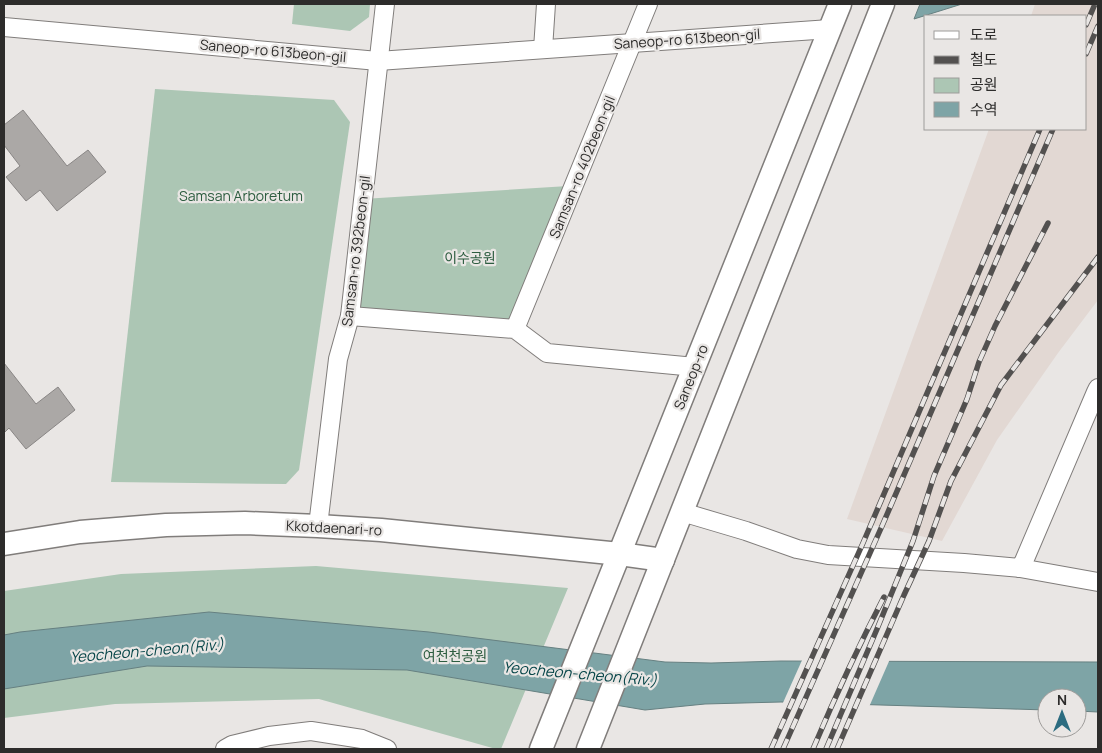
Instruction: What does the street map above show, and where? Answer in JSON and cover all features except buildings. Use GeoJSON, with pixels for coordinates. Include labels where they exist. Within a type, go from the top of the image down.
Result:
{"type":"FeatureCollection","features":[{"type":"Feature","properties":{"kind":"main road","name":"Saneop-ro"},"geometry":{"type":"LineString","coordinates":[[541,749],[840,4]]}},
{"type":"Feature","properties":{"kind":"main road"},"geometry":{"type":"LineString","coordinates":[[588,749],[883,4]]}},
{"type":"Feature","properties":{"kind":"main road","name":"Kkotdaenari-ro"},"geometry":{"type":"LineString","coordinates":[[4,544],[80,532],[166,525],[245,524],[381,530],[664,560]]}},
{"type":"Feature","properties":{"kind":"street","name":"Samsan-ro 392beon-gil"},"geometry":{"type":"LineString","coordinates":[[318,526],[338,359],[350,316],[384,4]]}},
{"type":"Feature","properties":{"kind":"street"},"geometry":{"type":"LineString","coordinates":[[543,49],[546,4]]}},
{"type":"Feature","properties":{"kind":"street","name":"Samsan-ro 402beon-gil"},"geometry":{"type":"LineString","coordinates":[[514,330],[648,4]]}},
{"type":"Feature","properties":{"kind":"street","name":"Saneop-ro 613beon-gil"},"geometry":{"type":"LineString","coordinates":[[4,27],[378,61],[830,29]]}},
{"type":"Feature","properties":{"kind":"street"},"geometry":{"type":"LineString","coordinates":[[350,316],[514,330],[547,353],[695,367]]}},
{"type":"Feature","properties":{"kind":"street"},"geometry":{"type":"LineString","coordinates":[[1020,568],[1098,388]]}},
{"type":"Feature","properties":{"kind":"street"},"geometry":{"type":"LineString","coordinates":[[682,512],[746,531],[797,549],[828,555],[1020,568],[1098,582]]}},
{"type":"Feature","properties":{"kind":"street"},"geometry":{"type":"LineString","coordinates":[[224,749],[232,745],[269,736],[311,731],[362,739],[387,749]]}},
{"type":"Feature","properties":{"kind":"shaded area"},"geometry":{"type":"Polygon","coordinates":[[[1035,4],[1098,4],[1098,300],[997,440],[942,541],[847,519],[989,130],[1087,130],[1087,15],[1031,15],[1035,4]]]}},
{"type":"Feature","properties":{"kind":"green space"},"geometry":{"type":"Polygon","coordinates":[[[294,4],[370,4],[369,17],[350,31],[292,24],[294,4]]]}},
{"type":"Feature","properties":{"kind":"green space","name":"Samsan Arboretum"},"geometry":{"type":"Polygon","coordinates":[[[155,89],[334,100],[350,122],[299,470],[286,484],[111,482],[155,89]]]}},
{"type":"Feature","properties":{"kind":"green space","name":"이수공원"},"geometry":{"type":"Polygon","coordinates":[[[568,186],[515,329],[350,316],[363,199],[568,186]]]}},
{"type":"Feature","properties":{"kind":"green space","name":"여천천공원"},"geometry":{"type":"Polygon","coordinates":[[[316,566],[568,588],[501,749],[319,699],[115,704],[4,718],[4,591],[121,574],[316,566]]]}},
{"type":"Feature","properties":{"kind":"water"},"geometry":{"type":"Polygon","coordinates":[[[920,4],[962,4],[924,15],[914,19],[920,4]]]}},
{"type":"Feature","properties":{"kind":"water","name":"Yeocheon-cheon(Riv.)"},"geometry":{"type":"Polygon","coordinates":[[[209,612],[429,632],[665,662],[1098,662],[1098,712],[1087,711],[1087,688],[1037,688],[1037,710],[781,702],[705,704],[645,710],[407,670],[147,666],[4,689],[4,635],[209,612]]]}},
{"type":"Feature","properties":{"kind":"pier"},"geometry":{"type":"Polygon","coordinates":[[[803,658],[890,659],[869,707],[782,705],[803,658]]]}},
{"type":"Feature","properties":{"kind":"railway"},"geometry":{"type":"LineString","coordinates":[[1087,23],[1095,4]]}},
{"type":"Feature","properties":{"kind":"railway"},"geometry":{"type":"LineString","coordinates":[[1087,52],[1098,26]]}},
{"type":"Feature","properties":{"kind":"railway"},"geometry":{"type":"LineString","coordinates":[[771,749],[863,543],[1040,130]]}},
{"type":"Feature","properties":{"kind":"railway"},"geometry":{"type":"LineString","coordinates":[[783,749],[882,526],[1053,130]]}},
{"type":"Feature","properties":{"kind":"railway"},"geometry":{"type":"LineString","coordinates":[[826,749],[913,541],[934,476],[967,399],[979,362],[995,326],[1048,223]]}},
{"type":"Feature","properties":{"kind":"railway"},"geometry":{"type":"LineString","coordinates":[[837,749],[929,541],[951,481],[1001,385],[1098,257]]}},
{"type":"Feature","properties":{"kind":"railway"},"geometry":{"type":"LineString","coordinates":[[813,749],[847,672],[884,597]]}}]}
